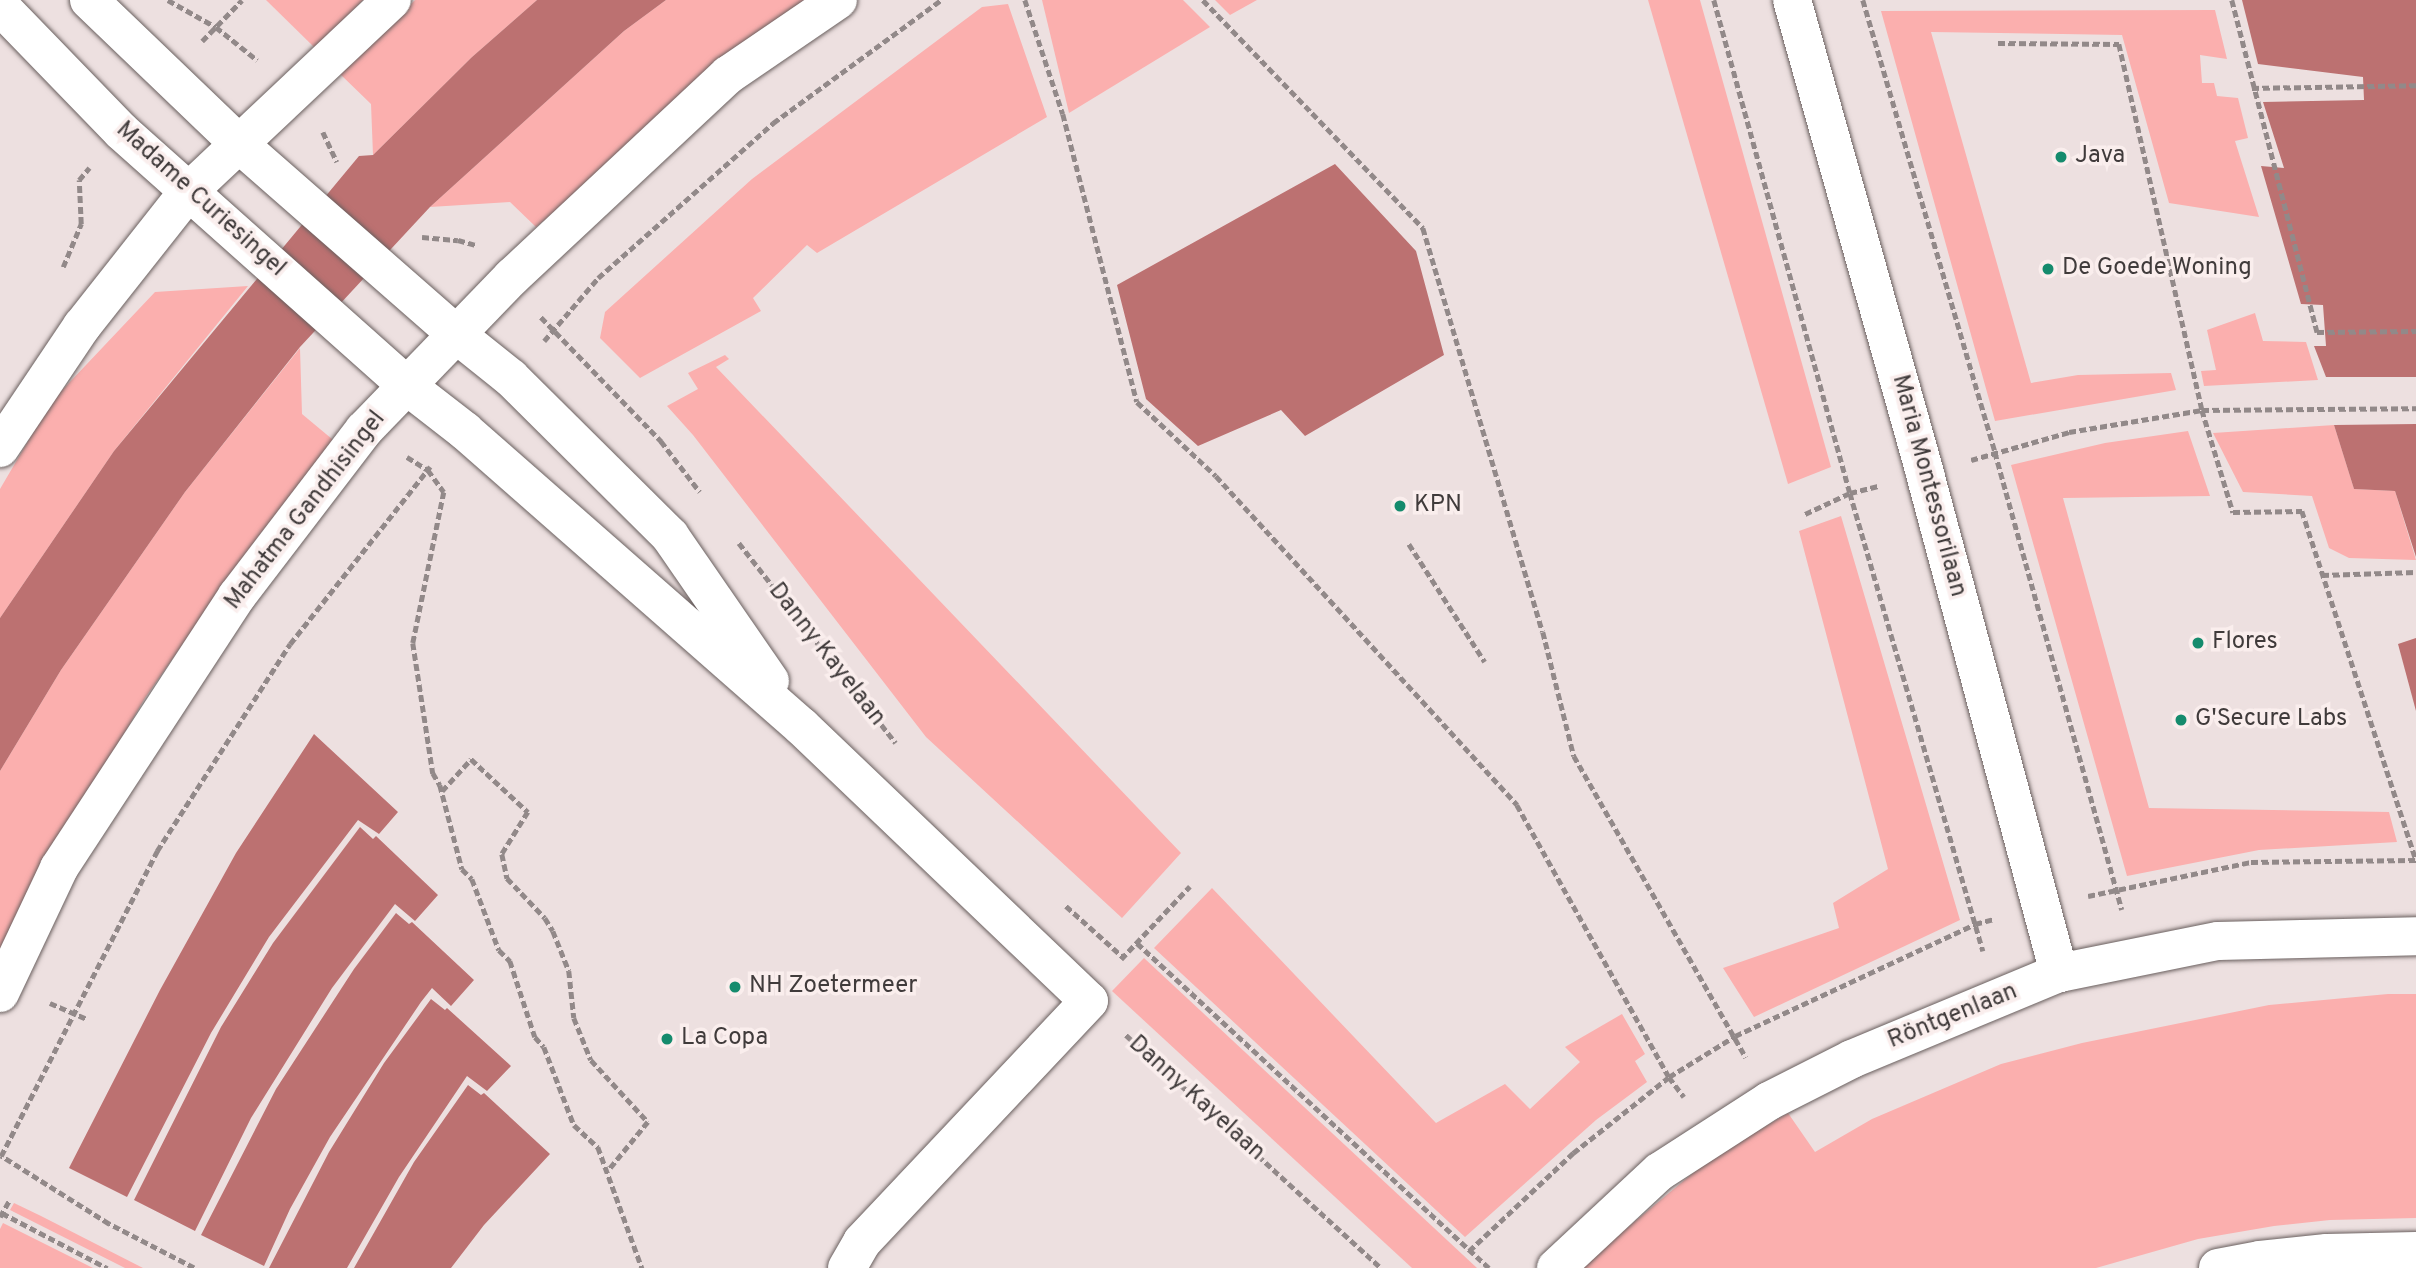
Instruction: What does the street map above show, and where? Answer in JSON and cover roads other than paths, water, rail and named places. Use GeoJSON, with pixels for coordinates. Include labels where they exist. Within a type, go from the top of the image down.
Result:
{"type":"FeatureCollection","features":[{"type":"Feature","properties":{"kind":"street"},"geometry":{"type":"LineString","coordinates":[[89,0],[239,144],[456,334],[511,378],[670,536],[801,726]]}},
{"type":"Feature","properties":{"kind":"street"},"geometry":{"type":"LineString","coordinates":[[0,448],[82,326],[188,192],[392,0]]}},
{"type":"Feature","properties":{"kind":"street","name":"Mahatma Gandhisingel"},"geometry":{"type":"LineString","coordinates":[[0,993],[59,868],[237,596],[364,430],[512,277],[728,75],[838,0]]}},
{"type":"Feature","properties":{"kind":"street","name":"Maria Montessorilaan"},"geometry":{"type":"LineString","coordinates":[[1792,0],[1925,474],[2059,973]]}},
{"type":"Feature","properties":{"kind":"street","name":"Madame Curiesingel"},"geometry":{"type":"LineString","coordinates":[[0,6],[121,131],[407,386]]}},
{"type":"Feature","properties":{"kind":"street"},"geometry":{"type":"LineString","coordinates":[[407,386],[465,431],[801,726],[1089,1001],[862,1242],[847,1268]]}},
{"type":"Feature","properties":{"kind":"street","name":"Röntgenlaan"},"geometry":{"type":"LineString","coordinates":[[1556,1268],[1658,1172],[1769,1101],[1852,1059],[2059,973],[2218,941],[2416,936]]}},
{"type":"Feature","properties":{"kind":"street"},"geometry":{"type":"LineString","coordinates":[[2218,1268],[2260,1260],[2327,1253],[2416,1251]]}},
{"type":"Feature","properties":{"kind":"place","name":"Java"},"geometry":{"type":"Point","coordinates":[2061,157]}},
{"type":"Feature","properties":{"kind":"place","name":"De Goede Woning"},"geometry":{"type":"Point","coordinates":[2048,269]}},
{"type":"Feature","properties":{"kind":"place","name":"KPN"},"geometry":{"type":"Point","coordinates":[1400,506]}},
{"type":"Feature","properties":{"kind":"place","name":"Flores"},"geometry":{"type":"Point","coordinates":[2198,643]}},
{"type":"Feature","properties":{"kind":"place","name":"G'Secure Labs"},"geometry":{"type":"Point","coordinates":[2181,720]}},
{"type":"Feature","properties":{"kind":"place","name":"NH Zoetermeer"},"geometry":{"type":"Point","coordinates":[735,987]}},
{"type":"Feature","properties":{"kind":"place","name":"La Copa"},"geometry":{"type":"Point","coordinates":[667,1039]}}]}
